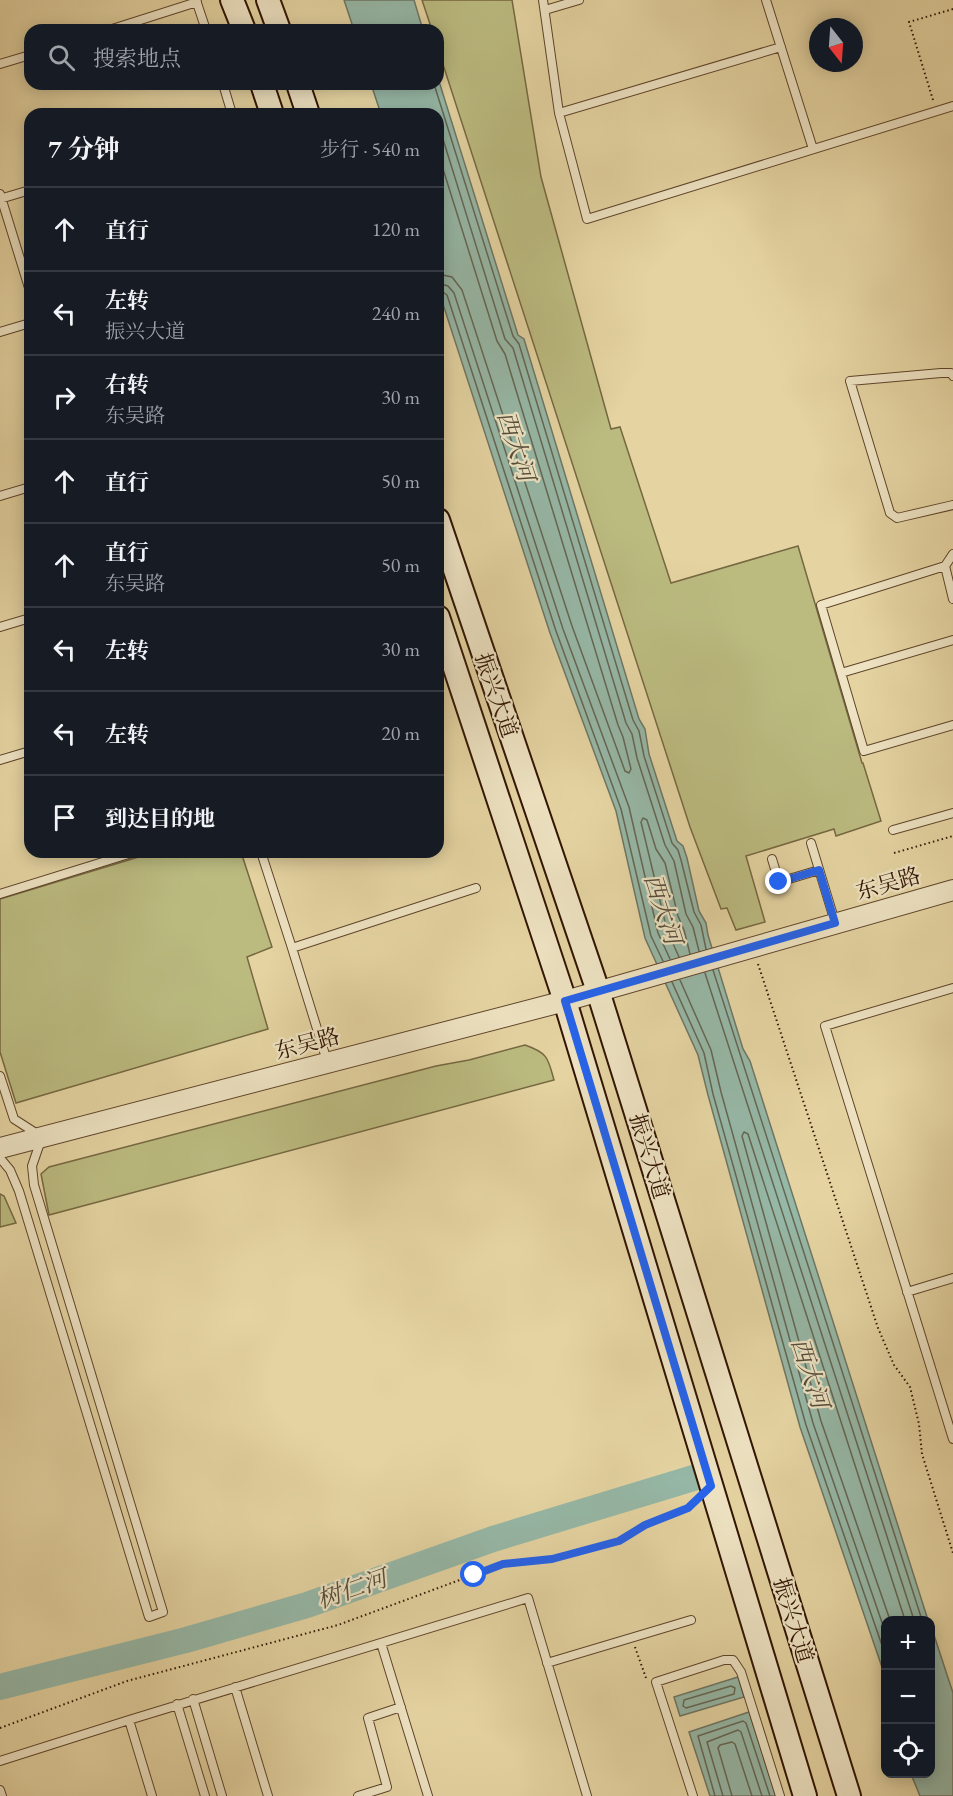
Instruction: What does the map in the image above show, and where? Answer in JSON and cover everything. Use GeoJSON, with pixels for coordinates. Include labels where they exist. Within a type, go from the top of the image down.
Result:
{"type":"FeatureCollection","features":[{"type":"Feature","properties":{"kind":"main road"},"geometry":{"type":"LineString","coordinates":[[232,0],[242,24]]}},
{"type":"Feature","properties":{"kind":"main road"},"geometry":{"type":"LineString","coordinates":[[268,0],[277,24]]}},
{"type":"Feature","properties":{"kind":"main road"},"geometry":{"type":"LineString","coordinates":[[264,90],[270,108]]}},
{"type":"Feature","properties":{"kind":"main road"},"geometry":{"type":"LineString","coordinates":[[300,90],[306,108]]}},
{"type":"Feature","properties":{"kind":"main road","name":"振兴大道"},"geometry":{"type":"LineString","coordinates":[[444,538],[598,991],[849,1796]]}},
{"type":"Feature","properties":{"kind":"main road","name":"振兴大道"},"geometry":{"type":"LineString","coordinates":[[444,635],[565,1001],[805,1796]]}},
{"type":"Feature","properties":{"kind":"street","name":"东吴路"},"geometry":{"type":"LineString","coordinates":[[0,1148],[565,1001],[953,890]]}},
{"type":"Feature","properties":{"kind":"lane"},"geometry":{"type":"LineString","coordinates":[[543,0],[559,113],[586,219],[953,106]]}},
{"type":"Feature","properties":{"kind":"lane"},"geometry":{"type":"LineString","coordinates":[[545,10],[579,0]]}},
{"type":"Feature","properties":{"kind":"lane"},"geometry":{"type":"LineString","coordinates":[[766,0],[813,149]]}},
{"type":"Feature","properties":{"kind":"lane"},"geometry":{"type":"LineString","coordinates":[[127,24],[197,1],[204,24]]}},
{"type":"Feature","properties":{"kind":"lane"},"geometry":{"type":"LineString","coordinates":[[559,113],[781,47]]}},
{"type":"Feature","properties":{"kind":"lane"},"geometry":{"type":"LineString","coordinates":[[0,64],[24,57]]}},
{"type":"Feature","properties":{"kind":"lane"},"geometry":{"type":"LineString","coordinates":[[225,90],[230,108]]}},
{"type":"Feature","properties":{"kind":"lane"},"geometry":{"type":"LineString","coordinates":[[24,191],[0,197],[24,272]]}},
{"type":"Feature","properties":{"kind":"lane"},"geometry":{"type":"LineString","coordinates":[[0,332],[24,324]]}},
{"type":"Feature","properties":{"kind":"lane"},"geometry":{"type":"LineString","coordinates":[[953,376],[951,373],[941,373],[850,381],[890,513],[897,518],[953,505]]}},
{"type":"Feature","properties":{"kind":"lane"},"geometry":{"type":"LineString","coordinates":[[0,496],[24,489]]}},
{"type":"Feature","properties":{"kind":"lane"},"geometry":{"type":"LineString","coordinates":[[952,556],[945,566],[821,605],[864,751],[953,725]]}},
{"type":"Feature","properties":{"kind":"lane"},"geometry":{"type":"LineString","coordinates":[[945,566],[953,599]]}},
{"type":"Feature","properties":{"kind":"lane"},"geometry":{"type":"LineString","coordinates":[[0,627],[24,620]]}},
{"type":"Feature","properties":{"kind":"lane"},"geometry":{"type":"LineString","coordinates":[[841,673],[953,639]]}},
{"type":"Feature","properties":{"kind":"lane"},"geometry":{"type":"LineString","coordinates":[[0,760],[24,753]]}},
{"type":"Feature","properties":{"kind":"lane"},"geometry":{"type":"LineString","coordinates":[[892,830],[953,813]]}},
{"type":"Feature","properties":{"kind":"lane"},"geometry":{"type":"LineString","coordinates":[[811,843],[835,923]]}},
{"type":"Feature","properties":{"kind":"lane"},"geometry":{"type":"LineString","coordinates":[[0,894],[116,858]]}},
{"type":"Feature","properties":{"kind":"lane"},"geometry":{"type":"LineString","coordinates":[[263,858],[327,1063]]}},
{"type":"Feature","properties":{"kind":"lane"},"geometry":{"type":"LineString","coordinates":[[772,860],[779,882],[819,870]]}},
{"type":"Feature","properties":{"kind":"lane"},"geometry":{"type":"LineString","coordinates":[[292,948],[476,888]]}},
{"type":"Feature","properties":{"kind":"lane"},"geometry":{"type":"LineString","coordinates":[[953,988],[825,1026],[953,1439]]}},
{"type":"Feature","properties":{"kind":"lane"},"geometry":{"type":"LineString","coordinates":[[0,1076],[14,1119],[42,1137],[32,1166],[34,1185],[163,1612],[149,1617],[19,1191],[10,1170],[0,1158]]}},
{"type":"Feature","properties":{"kind":"lane"},"geometry":{"type":"LineString","coordinates":[[907,1292],[953,1278]]}},
{"type":"Feature","properties":{"kind":"lane"},"geometry":{"type":"LineString","coordinates":[[0,1761],[193,1699],[528,1598],[587,1796]]}},
{"type":"Feature","properties":{"kind":"lane"},"geometry":{"type":"LineString","coordinates":[[547,1663],[691,1620]]}},
{"type":"Feature","properties":{"kind":"lane"},"geometry":{"type":"LineString","coordinates":[[381,1642],[428,1796]]}},
{"type":"Feature","properties":{"kind":"lane"},"geometry":{"type":"LineString","coordinates":[[693,1796],[656,1682],[724,1660],[733,1660],[741,1672],[780,1796]]}},
{"type":"Feature","properties":{"kind":"lane"},"geometry":{"type":"LineString","coordinates":[[235,1687],[268,1796]]}},
{"type":"Feature","properties":{"kind":"lane"},"geometry":{"type":"LineString","coordinates":[[193,1699],[222,1796]]}},
{"type":"Feature","properties":{"kind":"lane"},"geometry":{"type":"LineString","coordinates":[[177,1704],[205,1796]]}},
{"type":"Feature","properties":{"kind":"lane"},"geometry":{"type":"LineString","coordinates":[[358,1796],[387,1787],[368,1718],[401,1707]]}},
{"type":"Feature","properties":{"kind":"lane"},"geometry":{"type":"LineString","coordinates":[[129,1720],[152,1796]]}},
{"type":"Feature","properties":{"kind":"lane"},"geometry":{"type":"LineString","coordinates":[[0,1790],[2,1796]]}},
{"type":"Feature","properties":{"kind":"path"},"geometry":{"type":"LineString","coordinates":[[936,111],[909,22],[953,9]]}},
{"type":"Feature","properties":{"kind":"path"},"geometry":{"type":"LineString","coordinates":[[894,853],[953,836]]}},
{"type":"Feature","properties":{"kind":"path"},"geometry":{"type":"LineString","coordinates":[[753,947],[879,1329],[894,1365],[910,1387],[919,1424],[922,1454],[953,1553]]}},
{"type":"Feature","properties":{"kind":"path"},"geometry":{"type":"LineString","coordinates":[[0,1728],[127,1682],[338,1625],[503,1564],[552,1559],[619,1541],[645,1525],[688,1508],[711,1486]]}},
{"type":"Feature","properties":{"kind":"path"},"geometry":{"type":"LineString","coordinates":[[632,1637],[644,1676],[656,1682]]}},
{"type":"Feature","properties":{"kind":"green space"},"geometry":{"type":"Polygon","coordinates":[[[422,0],[512,0],[541,177],[611,429],[620,427],[671,583],[798,546],[881,821],[836,836],[834,829],[746,856],[765,922],[736,930],[727,908],[721,909],[690,827],[444,68],[444,24],[430,24],[422,0]]]}},
{"type":"Feature","properties":{"kind":"green space"},"geometry":{"type":"Polygon","coordinates":[[[135,858],[243,858],[272,947],[247,957],[268,1029],[16,1103],[0,1052],[0,899],[135,858]]]}},
{"type":"Feature","properties":{"kind":"green space"},"geometry":{"type":"Polygon","coordinates":[[[525,1045],[546,1057],[554,1080],[49,1215],[41,1174],[49,1167],[525,1045]]]}},
{"type":"Feature","properties":{"kind":"green space"},"geometry":{"type":"Polygon","coordinates":[[[0,1194],[4,1196],[16,1223],[0,1227],[0,1194]]]}},
{"type":"Feature","properties":{"kind":"water"},"geometry":{"type":"Polygon","coordinates":[[[344,0],[414,0],[421,24],[352,24],[344,0]]]}},
{"type":"Feature","properties":{"kind":"water","name":"西大河"},"geometry":{"type":"Polygon","coordinates":[[[373,90],[442,90],[518,335],[524,339],[639,719],[645,729],[649,754],[677,841],[683,846],[687,858],[699,911],[706,923],[743,1049],[750,1061],[927,1616],[881,1616],[881,1664],[800,1427],[698,1055],[645,938],[616,811],[550,633],[444,307],[444,108],[379,108],[373,90]]]}},
{"type":"Feature","properties":{"kind":"water"},"geometry":{"type":"Polygon","coordinates":[[[935,1638],[953,1693],[953,1796],[920,1796],[913,1778],[935,1778],[935,1638]]]}},
{"type":"Feature","properties":{"kind":"water"},"geometry":{"type":"Polygon","coordinates":[[[738,1677],[744,1697],[680,1716],[674,1697],[738,1677]]]}},
{"type":"Feature","properties":{"kind":"water"},"geometry":{"type":"Polygon","coordinates":[[[749,1712],[776,1796],[710,1796],[689,1732],[749,1712]]]}},
{"type":"Feature","properties":{"kind":"waterway","name":"树仁河"},"geometry":{"type":"LineString","coordinates":[[0,1687],[186,1640],[307,1605],[493,1539],[700,1476]]}},
{"type":"Feature","properties":{"kind":"route"},"geometry":{"type":"LineString","coordinates":[[474,1575],[503,1564],[552,1559],[619,1541],[645,1525],[688,1508],[711,1486],[565,1001],[835,923],[819,870],[779,882]]}}]}
